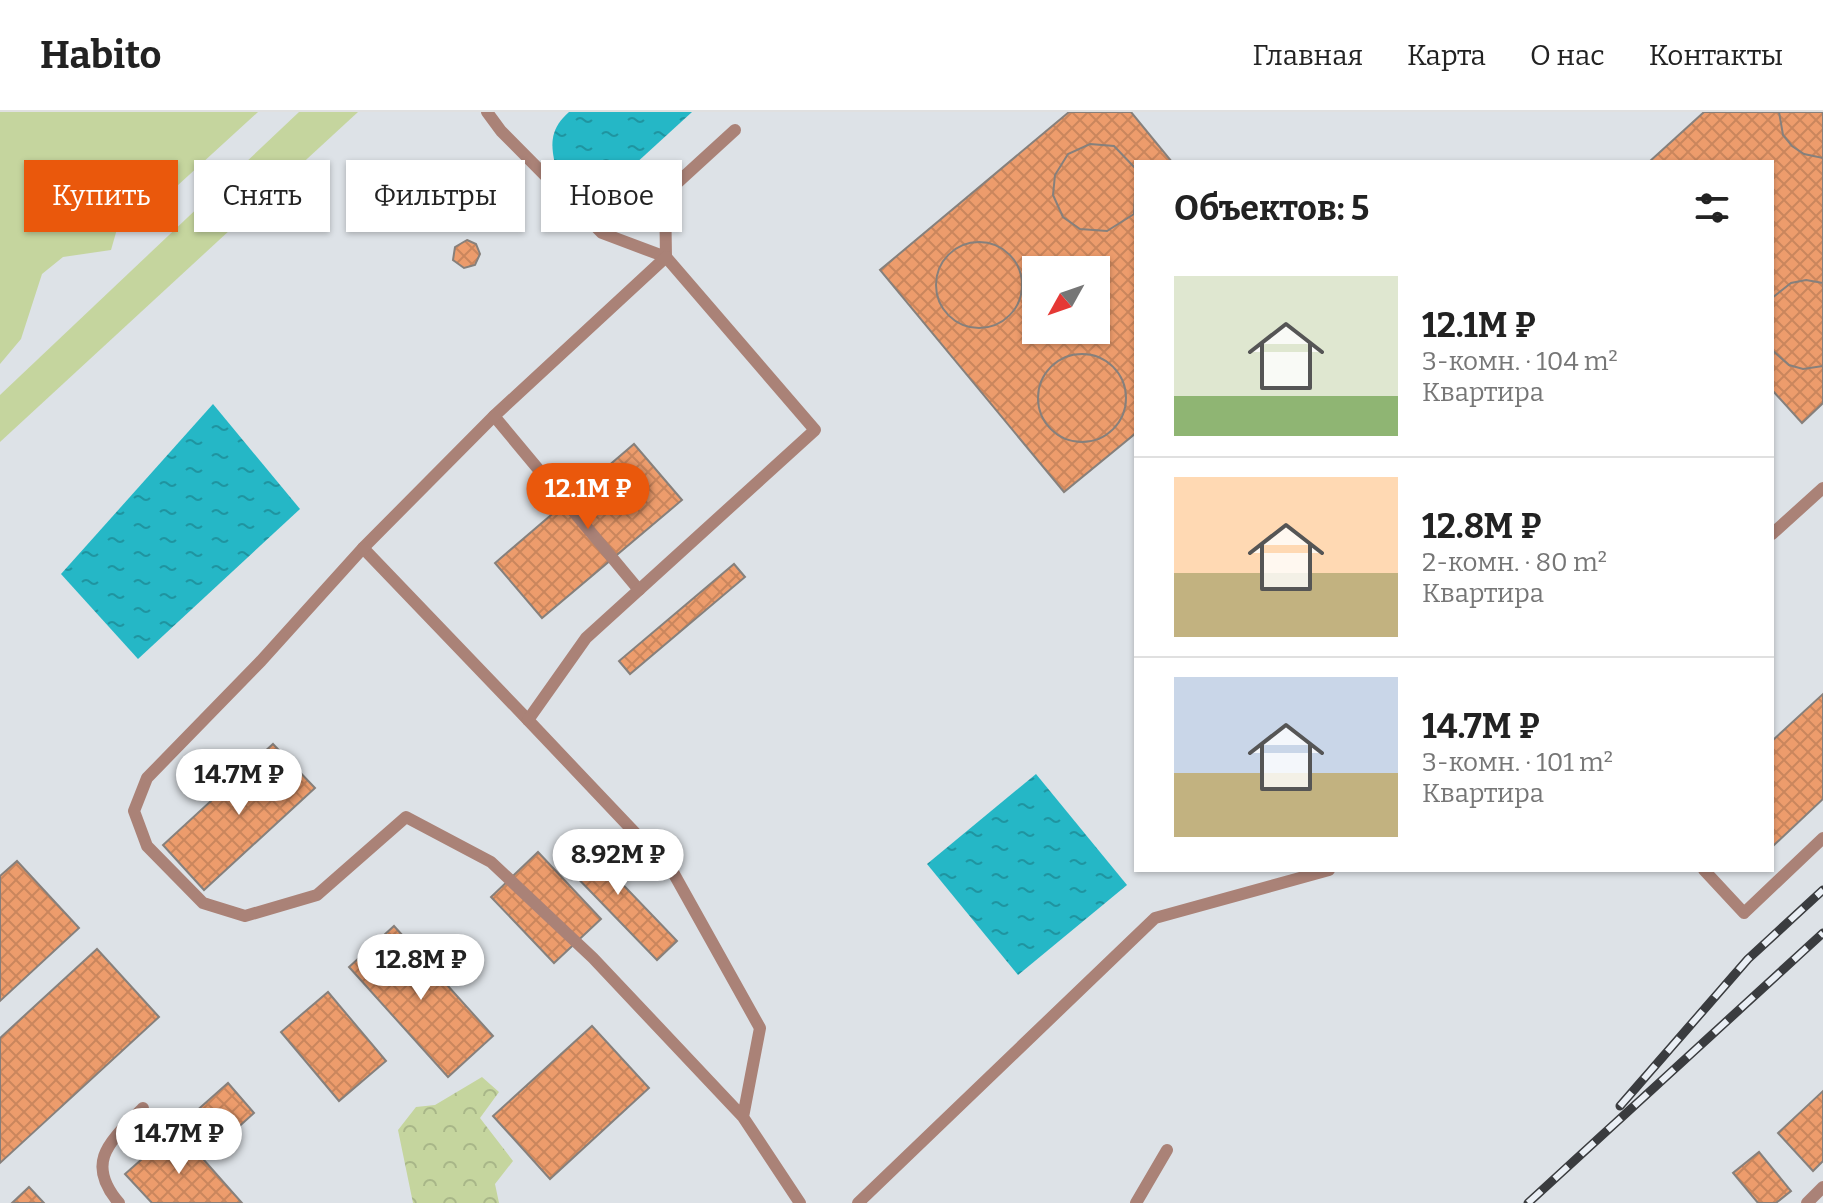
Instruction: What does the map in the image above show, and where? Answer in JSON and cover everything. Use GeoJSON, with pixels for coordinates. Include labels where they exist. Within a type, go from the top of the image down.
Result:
{"type":"FeatureCollection","features":[{"type":"Feature","properties":{"kind":"lane"},"geometry":{"type":"LineString","coordinates":[[487,112],[501,131],[602,233],[666,257],[815,430],[586,638],[528,720]]}},
{"type":"Feature","properties":{"kind":"lane"},"geometry":{"type":"LineString","coordinates":[[735,130],[665,194],[666,257],[494,416],[363,548],[261,661],[147,778],[134,811],[147,846],[203,903],[245,916],[317,895],[406,817],[491,862],[593,958],[743,1117],[800,1203]]}},
{"type":"Feature","properties":{"kind":"lane"},"geometry":{"type":"LineString","coordinates":[[494,416],[639,590]]}},
{"type":"Feature","properties":{"kind":"lane"},"geometry":{"type":"LineString","coordinates":[[1774,532],[1823,488]]}},
{"type":"Feature","properties":{"kind":"lane"},"geometry":{"type":"LineString","coordinates":[[363,548],[674,874],[760,1028],[743,1117]]}},
{"type":"Feature","properties":{"kind":"lane"},"geometry":{"type":"LineString","coordinates":[[1706,872],[1744,913],[1823,838]]}},
{"type":"Feature","properties":{"kind":"lane"},"geometry":{"type":"LineString","coordinates":[[858,1203],[1155,918],[1322,872]]}},
{"type":"Feature","properties":{"kind":"lane"},"geometry":{"type":"LineString","coordinates":[[119,1203],[107,1188],[101,1170],[106,1147],[143,1108]]}},
{"type":"Feature","properties":{"kind":"lane"},"geometry":{"type":"LineString","coordinates":[[1136,1203],[1167,1150]]}},
{"type":"Feature","properties":{"kind":"lane"},"geometry":{"type":"LineString","coordinates":[[1807,1203],[1823,1187]]}},
{"type":"Feature","properties":{"kind":"green space"},"geometry":{"type":"Polygon","coordinates":[[[0,112],[258,112],[205,160],[194,160],[194,170],[178,185],[178,160],[24,160],[24,232],[116,232],[111,250],[63,257],[42,274],[21,339],[0,364],[0,112]]]}},
{"type":"Feature","properties":{"kind":"green space"},"geometry":{"type":"Polygon","coordinates":[[[299,112],[358,112],[306,160],[248,160],[299,112]]]}},
{"type":"Feature","properties":{"kind":"green space"},"geometry":{"type":"Polygon","coordinates":[[[194,211],[194,232],[228,232],[0,442],[0,395],[172,232],[178,232],[178,227],[194,211]]]}},
{"type":"Feature","properties":{"kind":"green space"},"geometry":{"type":"Polygon","coordinates":[[[482,1077],[499,1092],[480,1118],[513,1161],[495,1184],[499,1203],[413,1203],[398,1130],[416,1107],[435,1105],[482,1077]]]}},
{"type":"Feature","properties":{"kind":"water"},"geometry":{"type":"Polygon","coordinates":[[[569,112],[692,112],[640,160],[554,160],[553,136],[569,112]]]}},
{"type":"Feature","properties":{"kind":"water"},"geometry":{"type":"Polygon","coordinates":[[[213,404],[300,509],[138,659],[61,574],[213,404]]]}},
{"type":"Feature","properties":{"kind":"water"},"geometry":{"type":"Polygon","coordinates":[[[1036,774],[1127,885],[1018,975],[927,864],[1036,774]]]}},
{"type":"Feature","properties":{"kind":"building"},"geometry":{"type":"Polygon","coordinates":[[[1069,112],[1131,112],[1170,160],[1134,160],[1134,435],[1064,492],[880,270],[1069,112]]]}},
{"type":"Feature","properties":{"kind":"building"},"geometry":{"type":"Polygon","coordinates":[[[1704,112],[1823,112],[1823,403],[1802,423],[1774,392],[1774,160],[1651,160],[1704,112]]]}},
{"type":"Feature","properties":{"kind":"building"},"geometry":{"type":"Polygon","coordinates":[[[1779,112],[1823,112],[1823,158],[1804,154],[1792,146],[1783,135],[1779,112]]]}},
{"type":"Feature","properties":{"kind":"building"},"geometry":{"type":"Polygon","coordinates":[[[1090,144],[1114,146],[1134,167],[1134,214],[1107,231],[1080,229],[1063,217],[1053,195],[1055,175],[1068,154],[1090,144]]]}},
{"type":"Feature","properties":{"kind":"building"},"geometry":{"type":"Polygon","coordinates":[[[467,240],[476,244],[480,254],[475,265],[464,268],[453,260],[455,247],[467,240]]]}},
{"type":"Feature","properties":{"kind":"building"},"geometry":{"type":"Polygon","coordinates":[[[971,242],[987,242],[1003,249],[1015,261],[1022,277],[1022,293],[1015,309],[1003,321],[987,328],[971,328],[955,321],[943,309],[936,293],[936,277],[943,261],[955,249],[971,242]]]}},
{"type":"Feature","properties":{"kind":"building"},"geometry":{"type":"Polygon","coordinates":[[[1806,280],[1823,283],[1823,366],[1803,369],[1789,365],[1774,352],[1774,296],[1791,283],[1806,280]]]}},
{"type":"Feature","properties":{"kind":"building"},"geometry":{"type":"Polygon","coordinates":[[[1082,354],[1107,361],[1119,373],[1126,398],[1119,423],[1107,435],[1082,442],[1057,435],[1045,423],[1038,398],[1045,373],[1057,361],[1082,354]]]}},
{"type":"Feature","properties":{"kind":"building"},"geometry":{"type":"Polygon","coordinates":[[[634,444],[682,500],[542,618],[495,563],[634,444]]]}},
{"type":"Feature","properties":{"kind":"building"},"geometry":{"type":"Polygon","coordinates":[[[734,564],[745,577],[630,674],[619,661],[734,564]]]}},
{"type":"Feature","properties":{"kind":"building"},"geometry":{"type":"Polygon","coordinates":[[[1823,694],[1823,799],[1774,845],[1774,739],[1823,694]]]}},
{"type":"Feature","properties":{"kind":"building"},"geometry":{"type":"Polygon","coordinates":[[[273,744],[315,788],[204,890],[163,845],[273,744]]]}},
{"type":"Feature","properties":{"kind":"building"},"geometry":{"type":"Polygon","coordinates":[[[591,836],[613,858],[605,866],[677,941],[657,960],[563,863],[591,836]]]}},
{"type":"Feature","properties":{"kind":"building"},"geometry":{"type":"Polygon","coordinates":[[[538,852],[601,919],[554,963],[491,897],[538,852]]]}},
{"type":"Feature","properties":{"kind":"building"},"geometry":{"type":"Polygon","coordinates":[[[17,861],[79,928],[0,1001],[0,876],[17,861]]]}},
{"type":"Feature","properties":{"kind":"building"},"geometry":{"type":"Polygon","coordinates":[[[394,926],[493,1036],[448,1077],[349,967],[394,926]]]}},
{"type":"Feature","properties":{"kind":"building"},"geometry":{"type":"Polygon","coordinates":[[[97,949],[159,1017],[0,1163],[0,1038],[97,949]]]}},
{"type":"Feature","properties":{"kind":"building"},"geometry":{"type":"Polygon","coordinates":[[[328,992],[386,1061],[339,1101],[281,1032],[328,992]]]}},
{"type":"Feature","properties":{"kind":"building"},"geometry":{"type":"Polygon","coordinates":[[[592,1026],[649,1088],[550,1179],[493,1116],[592,1026]]]}},
{"type":"Feature","properties":{"kind":"building"},"geometry":{"type":"Polygon","coordinates":[[[228,1083],[254,1113],[203,1159],[176,1129],[228,1083]]]}},
{"type":"Feature","properties":{"kind":"building"},"geometry":{"type":"Polygon","coordinates":[[[1823,1091],[1823,1161],[1813,1171],[1778,1133],[1823,1091]]]}},
{"type":"Feature","properties":{"kind":"building"},"geometry":{"type":"Polygon","coordinates":[[[176,1129],[242,1203],[152,1203],[125,1174],[176,1129]]]}},
{"type":"Feature","properties":{"kind":"building"},"geometry":{"type":"Polygon","coordinates":[[[1759,1152],[1791,1191],[1776,1203],[1758,1203],[1733,1173],[1759,1152]]]}},
{"type":"Feature","properties":{"kind":"building"},"geometry":{"type":"Polygon","coordinates":[[[29,1187],[44,1203],[12,1203],[29,1187]]]}},
{"type":"Feature","properties":{"kind":"railway"},"geometry":{"type":"LineString","coordinates":[[1620,1106],[1748,959],[1823,890]]}},
{"type":"Feature","properties":{"kind":"railway"},"geometry":{"type":"LineString","coordinates":[[1528,1203],[1823,933]]}}]}
